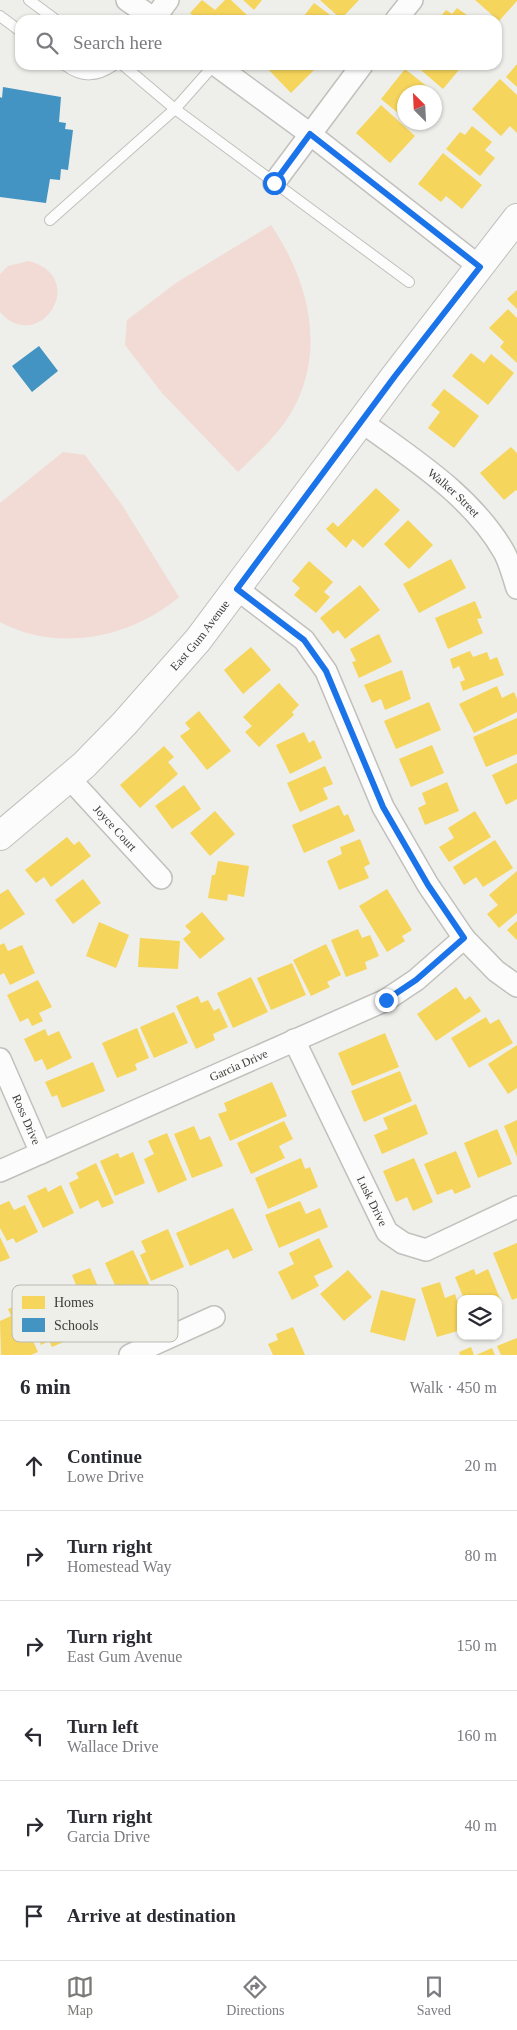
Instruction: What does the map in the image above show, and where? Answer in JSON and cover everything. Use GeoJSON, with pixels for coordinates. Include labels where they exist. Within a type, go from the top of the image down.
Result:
{"type":"FeatureCollection","features":[{"type":"Feature","properties":{"kind":"street"},"geometry":{"type":"LineString","coordinates":[[127,0],[148,15]]}},
{"type":"Feature","properties":{"kind":"street"},"geometry":{"type":"LineString","coordinates":[[158,15],[168,0]]}},
{"type":"Feature","properties":{"kind":"street"},"geometry":{"type":"LineString","coordinates":[[400,15],[412,0]]}},
{"type":"Feature","properties":{"kind":"street"},"geometry":{"type":"LineString","coordinates":[[222,70],[310,134],[480,267]]}},
{"type":"Feature","properties":{"kind":"street"},"geometry":{"type":"LineString","coordinates":[[274,183],[358,70]]}},
{"type":"Feature","properties":{"kind":"street","name":"East Gum Avenue"},"geometry":{"type":"LineString","coordinates":[[0,836],[69,778],[148,698],[237,589],[517,218]]}},
{"type":"Feature","properties":{"kind":"street","name":"Walker Street"},"geometry":{"type":"LineString","coordinates":[[362,422],[461,498],[511,550],[517,588]]}},
{"type":"Feature","properties":{"kind":"street"},"geometry":{"type":"LineString","coordinates":[[237,589],[304,640],[326,671],[383,807],[428,885],[464,938],[496,970],[517,986]]}},
{"type":"Feature","properties":{"kind":"street","name":"Joyce Court"},"geometry":{"type":"LineString","coordinates":[[69,778],[161,878]]}},
{"type":"Feature","properties":{"kind":"street","name":"Garcia Drive"},"geometry":{"type":"LineString","coordinates":[[0,1171],[386,1000],[416,980],[464,938]]}},
{"type":"Feature","properties":{"kind":"street","name":"Lusk Drive"},"geometry":{"type":"LineString","coordinates":[[294,1040],[387,1232],[403,1243],[426,1250],[517,1207]]}},
{"type":"Feature","properties":{"kind":"street","name":"Ross Drive"},"geometry":{"type":"LineString","coordinates":[[0,1059],[41,1153]]}},
{"type":"Feature","properties":{"kind":"street"},"geometry":{"type":"LineString","coordinates":[[178,1333],[214,1317]]}},
{"type":"Feature","properties":{"kind":"street"},"geometry":{"type":"LineString","coordinates":[[130,1355],[159,1342]]}},
{"type":"Feature","properties":{"kind":"lane"},"geometry":{"type":"LineString","coordinates":[[30,0],[50,15]]}},
{"type":"Feature","properties":{"kind":"lane"},"geometry":{"type":"LineString","coordinates":[[0,16],[15,27]]}},
{"type":"Feature","properties":{"kind":"lane"},"geometry":{"type":"LineString","coordinates":[[74,70],[84,75],[96,74],[104,70]]}},
{"type":"Feature","properties":{"kind":"lane"},"geometry":{"type":"LineString","coordinates":[[129,70],[174,109],[409,282]]}},
{"type":"Feature","properties":{"kind":"lane"},"geometry":{"type":"LineString","coordinates":[[50,220],[174,109],[210,70]]}},
{"type":"Feature","properties":{"kind":"shaded area"},"geometry":{"type":"Polygon","coordinates":[[[271,225],[297,273],[305,298],[310,324],[310,350],[306,376],[297,401],[283,425],[238,472],[162,393],[125,345],[127,320],[176,283],[271,225]]]}},
{"type":"Feature","properties":{"kind":"shaded area"},"geometry":{"type":"Polygon","coordinates":[[[29,261],[47,270],[56,282],[57,296],[52,309],[42,320],[29,325],[15,323],[0,312],[0,274],[8,266],[29,261]]]}},
{"type":"Feature","properties":{"kind":"shaded area"},"geometry":{"type":"Polygon","coordinates":[[[63,452],[85,455],[122,505],[179,597],[139,623],[116,631],[69,639],[45,637],[22,632],[0,622],[0,503],[63,452]]]}},
{"type":"Feature","properties":{"kind":"building: Homes"},"geometry":{"type":"Polygon","coordinates":[[[202,0],[215,10],[225,0],[231,0],[247,15],[192,15],[190,13],[202,0]]]}},
{"type":"Feature","properties":{"kind":"building: Homes"},"geometry":{"type":"Polygon","coordinates":[[[243,0],[262,0],[254,10],[243,0]]]}},
{"type":"Feature","properties":{"kind":"building: Homes"},"geometry":{"type":"Polygon","coordinates":[[[320,0],[359,0],[345,15],[337,15],[320,0]]]}},
{"type":"Feature","properties":{"kind":"building: Homes"},"geometry":{"type":"Polygon","coordinates":[[[475,0],[517,0],[502,18],[502,15],[492,15],[475,0]]]}},
{"type":"Feature","properties":{"kind":"building: Homes"},"geometry":{"type":"Polygon","coordinates":[[[314,3],[330,15],[305,15],[314,3]]]}},
{"type":"Feature","properties":{"kind":"building: Homes"},"geometry":{"type":"Polygon","coordinates":[[[457,8],[467,15],[442,15],[446,10],[452,14],[457,8]]]}},
{"type":"Feature","properties":{"kind":"building: Homes"},"geometry":{"type":"Polygon","coordinates":[[[517,64],[517,87],[506,77],[517,64]]]}},
{"type":"Feature","properties":{"kind":"building: Homes"},"geometry":{"type":"Polygon","coordinates":[[[269,70],[314,70],[291,93],[269,70]]]}},
{"type":"Feature","properties":{"kind":"building: Homes"},"geometry":{"type":"Polygon","coordinates":[[[404,70],[406,70],[425,85],[397,85],[397,112],[381,99],[404,70]]]}},
{"type":"Feature","properties":{"kind":"building: Homes"},"geometry":{"type":"Polygon","coordinates":[[[421,70],[459,70],[443,89],[442,85],[438,85],[421,70]]]}},
{"type":"Feature","properties":{"kind":"building: Homes"},"geometry":{"type":"Polygon","coordinates":[[[500,79],[517,95],[517,133],[510,126],[501,136],[472,109],[500,79]]]}},
{"type":"Feature","properties":{"kind":"building: Homes"},"geometry":{"type":"Polygon","coordinates":[[[381,105],[397,120],[397,130],[408,130],[415,136],[390,163],[356,133],[381,105]]]}},
{"type":"Feature","properties":{"kind":"building: Homes"},"geometry":{"type":"Polygon","coordinates":[[[472,126],[492,142],[485,150],[495,158],[480,176],[446,149],[460,132],[465,135],[472,126]]]}},
{"type":"Feature","properties":{"kind":"building: Homes"},"geometry":{"type":"Polygon","coordinates":[[[443,153],[482,185],[462,209],[446,196],[441,202],[418,184],[443,153]]]}},
{"type":"Feature","properties":{"kind":"building: Homes"},"geometry":{"type":"Polygon","coordinates":[[[517,290],[517,309],[507,299],[517,290]]]}},
{"type":"Feature","properties":{"kind":"building: Homes"},"geometry":{"type":"Polygon","coordinates":[[[508,309],[517,318],[517,363],[500,347],[504,342],[489,328],[508,309]]]}},
{"type":"Feature","properties":{"kind":"building: Homes"},"geometry":{"type":"Polygon","coordinates":[[[471,353],[484,363],[491,354],[514,373],[488,405],[452,376],[471,353]]]}},
{"type":"Feature","properties":{"kind":"building: Homes"},"geometry":{"type":"Polygon","coordinates":[[[444,389],[479,416],[454,448],[428,428],[440,412],[431,405],[444,389]]]}},
{"type":"Feature","properties":{"kind":"building: Homes"},"geometry":{"type":"Polygon","coordinates":[[[511,447],[517,453],[517,491],[504,500],[480,473],[511,447]]]}},
{"type":"Feature","properties":{"kind":"building: Homes"},"geometry":{"type":"Polygon","coordinates":[[[376,488],[400,510],[363,548],[353,539],[346,548],[326,529],[333,522],[338,527],[376,488]]]}},
{"type":"Feature","properties":{"kind":"building: Homes"},"geometry":{"type":"Polygon","coordinates":[[[408,520],[433,545],[409,569],[384,544],[408,520]]]}},
{"type":"Feature","properties":{"kind":"building: Homes"},"geometry":{"type":"Polygon","coordinates":[[[451,559],[466,588],[419,613],[403,584],[451,559]]]}},
{"type":"Feature","properties":{"kind":"building: Homes"},"geometry":{"type":"Polygon","coordinates":[[[309,561],[333,582],[324,592],[330,597],[316,613],[294,595],[300,588],[292,581],[309,561]]]}},
{"type":"Feature","properties":{"kind":"building: Homes"},"geometry":{"type":"Polygon","coordinates":[[[360,585],[380,610],[345,639],[338,630],[333,634],[320,618],[360,585]]]}},
{"type":"Feature","properties":{"kind":"building: Homes"},"geometry":{"type":"Polygon","coordinates":[[[475,601],[482,618],[477,619],[483,633],[448,649],[435,618],[475,601]]]}},
{"type":"Feature","properties":{"kind":"building: Homes"},"geometry":{"type":"Polygon","coordinates":[[[379,634],[392,662],[359,678],[352,662],[356,661],[350,649],[379,634]]]}},
{"type":"Feature","properties":{"kind":"building: Homes"},"geometry":{"type":"Polygon","coordinates":[[[251,647],[271,670],[243,694],[224,670],[251,647]]]}},
{"type":"Feature","properties":{"kind":"building: Homes"},"geometry":{"type":"Polygon","coordinates":[[[470,651],[473,657],[487,652],[490,660],[497,657],[504,675],[463,691],[460,682],[465,680],[459,666],[453,669],[450,659],[470,651]]]}},
{"type":"Feature","properties":{"kind":"building: Homes"},"geometry":{"type":"Polygon","coordinates":[[[402,670],[411,699],[385,710],[381,699],[372,703],[364,685],[402,670]]]}},
{"type":"Feature","properties":{"kind":"building: Homes"},"geometry":{"type":"Polygon","coordinates":[[[279,683],[299,705],[292,712],[294,715],[259,747],[245,732],[252,726],[243,717],[279,683]]]}},
{"type":"Feature","properties":{"kind":"building: Homes"},"geometry":{"type":"Polygon","coordinates":[[[497,686],[502,698],[514,692],[517,699],[517,712],[474,733],[459,704],[497,686]]]}},
{"type":"Feature","properties":{"kind":"building: Homes"},"geometry":{"type":"Polygon","coordinates":[[[429,702],[441,730],[396,749],[384,721],[429,702]]]}},
{"type":"Feature","properties":{"kind":"building: Homes"},"geometry":{"type":"Polygon","coordinates":[[[199,711],[231,751],[207,770],[180,736],[190,729],[185,723],[199,711]]]}},
{"type":"Feature","properties":{"kind":"building: Homes"},"geometry":{"type":"Polygon","coordinates":[[[517,718],[517,754],[486,767],[473,737],[517,718]]]}},
{"type":"Feature","properties":{"kind":"building: Homes"},"geometry":{"type":"Polygon","coordinates":[[[304,732],[309,743],[314,740],[322,758],[290,774],[276,745],[304,732]]]}},
{"type":"Feature","properties":{"kind":"building: Homes"},"geometry":{"type":"Polygon","coordinates":[[[432,745],[444,773],[411,787],[399,759],[432,745]]]}},
{"type":"Feature","properties":{"kind":"building: Homes"},"geometry":{"type":"Polygon","coordinates":[[[164,746],[174,757],[168,762],[178,774],[140,808],[120,785],[164,746]]]}},
{"type":"Feature","properties":{"kind":"building: Homes"},"geometry":{"type":"Polygon","coordinates":[[[517,763],[517,799],[506,805],[492,775],[517,763]]]}},
{"type":"Feature","properties":{"kind":"building: Homes"},"geometry":{"type":"Polygon","coordinates":[[[325,766],[333,784],[323,788],[328,799],[300,812],[287,783],[325,766]]]}},
{"type":"Feature","properties":{"kind":"building: Homes"},"geometry":{"type":"Polygon","coordinates":[[[447,782],[459,811],[425,825],[418,808],[426,804],[422,793],[447,782]]]}},
{"type":"Feature","properties":{"kind":"building: Homes"},"geometry":{"type":"Polygon","coordinates":[[[184,785],[201,809],[172,829],[155,806],[184,785]]]}},
{"type":"Feature","properties":{"kind":"building: Homes"},"geometry":{"type":"Polygon","coordinates":[[[339,805],[344,816],[348,814],[355,831],[304,853],[292,825],[339,805]]]}},
{"type":"Feature","properties":{"kind":"building: Homes"},"geometry":{"type":"Polygon","coordinates":[[[215,811],[235,834],[210,856],[190,833],[215,811]]]}},
{"type":"Feature","properties":{"kind":"building: Homes"},"geometry":{"type":"Polygon","coordinates":[[[475,811],[491,837],[449,862],[439,847],[454,838],[448,828],[475,811]]]}},
{"type":"Feature","properties":{"kind":"building: Homes"},"geometry":{"type":"Polygon","coordinates":[[[67,837],[74,845],[79,841],[91,856],[51,887],[44,877],[36,883],[25,870],[67,837]]]}},
{"type":"Feature","properties":{"kind":"building: Homes"},"geometry":{"type":"Polygon","coordinates":[[[360,839],[370,864],[364,867],[369,878],[339,890],[327,861],[342,854],[340,847],[360,839]]]}},
{"type":"Feature","properties":{"kind":"building: Homes"},"geometry":{"type":"Polygon","coordinates":[[[495,840],[513,868],[483,887],[476,877],[464,885],[453,867],[495,840]]]}},
{"type":"Feature","properties":{"kind":"building: Homes"},"geometry":{"type":"Polygon","coordinates":[[[218,861],[249,866],[244,897],[228,894],[227,901],[208,898],[212,875],[215,875],[218,861]]]}},
{"type":"Feature","properties":{"kind":"building: Homes"},"geometry":{"type":"Polygon","coordinates":[[[517,871],[517,913],[499,928],[487,914],[498,905],[489,895],[517,871]]]}},
{"type":"Feature","properties":{"kind":"building: Homes"},"geometry":{"type":"Polygon","coordinates":[[[83,879],[101,903],[73,924],[55,900],[83,879]]]}},
{"type":"Feature","properties":{"kind":"building: Homes"},"geometry":{"type":"Polygon","coordinates":[[[8,889],[25,914],[0,930],[0,894],[8,889]]]}},
{"type":"Feature","properties":{"kind":"building: Homes"},"geometry":{"type":"Polygon","coordinates":[[[387,889],[412,930],[402,936],[405,941],[387,952],[359,906],[387,889]]]}},
{"type":"Feature","properties":{"kind":"building: Homes"},"geometry":{"type":"Polygon","coordinates":[[[202,912],[225,939],[200,959],[183,939],[191,932],[185,926],[202,912]]]}},
{"type":"Feature","properties":{"kind":"building: Homes"},"geometry":{"type":"Polygon","coordinates":[[[517,921],[517,940],[507,930],[517,921]]]}},
{"type":"Feature","properties":{"kind":"building: Homes"},"geometry":{"type":"Polygon","coordinates":[[[99,922],[129,935],[116,968],[86,956],[99,922]]]}},
{"type":"Feature","properties":{"kind":"building: Homes"},"geometry":{"type":"Polygon","coordinates":[[[358,929],[362,938],[370,935],[379,956],[365,962],[367,969],[346,977],[331,940],[358,929]]]}},
{"type":"Feature","properties":{"kind":"building: Homes"},"geometry":{"type":"Polygon","coordinates":[[[140,938],[180,941],[178,969],[138,967],[140,938]]]}},
{"type":"Feature","properties":{"kind":"building: Homes"},"geometry":{"type":"Polygon","coordinates":[[[4,943],[8,951],[22,945],[35,973],[10,985],[4,973],[0,975],[0,945],[4,943]]]}},
{"type":"Feature","properties":{"kind":"building: Homes"},"geometry":{"type":"Polygon","coordinates":[[[326,944],[341,975],[327,982],[330,987],[311,996],[293,960],[326,944]]]}},
{"type":"Feature","properties":{"kind":"building: Homes"},"geometry":{"type":"Polygon","coordinates":[[[292,963],[306,995],[271,1010],[257,978],[292,963]]]}},
{"type":"Feature","properties":{"kind":"building: Homes"},"geometry":{"type":"Polygon","coordinates":[[[251,977],[268,1012],[233,1028],[217,993],[251,977]]]}},
{"type":"Feature","properties":{"kind":"building: Homes"},"geometry":{"type":"Polygon","coordinates":[[[38,980],[52,1007],[39,1013],[43,1021],[32,1026],[28,1018],[20,1022],[7,995],[38,980]]]}},
{"type":"Feature","properties":{"kind":"building: Homes"},"geometry":{"type":"Polygon","coordinates":[[[456,987],[465,1000],[470,996],[481,1011],[436,1041],[417,1014],[456,987]]]}},
{"type":"Feature","properties":{"kind":"building: Homes"},"geometry":{"type":"Polygon","coordinates":[[[198,996],[201,1003],[208,1000],[214,1011],[219,1008],[228,1027],[213,1034],[215,1040],[196,1049],[176,1006],[198,996]]]}},
{"type":"Feature","properties":{"kind":"building: Homes"},"geometry":{"type":"Polygon","coordinates":[[[174,1012],[188,1043],[154,1058],[140,1027],[174,1012]]]}},
{"type":"Feature","properties":{"kind":"building: Homes"},"geometry":{"type":"Polygon","coordinates":[[[486,1017],[490,1024],[499,1019],[513,1043],[469,1068],[451,1038],[486,1017]]]}},
{"type":"Feature","properties":{"kind":"building: Homes"},"geometry":{"type":"Polygon","coordinates":[[[137,1028],[149,1058],[135,1064],[137,1070],[117,1078],[102,1043],[137,1028]]]}},
{"type":"Feature","properties":{"kind":"building: Homes"},"geometry":{"type":"Polygon","coordinates":[[[45,1029],[48,1036],[59,1031],[72,1058],[47,1070],[42,1059],[35,1062],[24,1039],[45,1029]]]}},
{"type":"Feature","properties":{"kind":"building: Homes"},"geometry":{"type":"Polygon","coordinates":[[[385,1033],[399,1067],[352,1086],[338,1053],[385,1033]]]}},
{"type":"Feature","properties":{"kind":"building: Homes"},"geometry":{"type":"Polygon","coordinates":[[[517,1045],[517,1088],[508,1094],[488,1064],[517,1045]]]}},
{"type":"Feature","properties":{"kind":"building: Homes"},"geometry":{"type":"Polygon","coordinates":[[[93,1062],[105,1091],[62,1108],[57,1095],[52,1097],[45,1082],[93,1062]]]}},
{"type":"Feature","properties":{"kind":"building: Homes"},"geometry":{"type":"Polygon","coordinates":[[[400,1071],[412,1101],[364,1122],[351,1091],[400,1071]]]}},
{"type":"Feature","properties":{"kind":"building: Homes"},"geometry":{"type":"Polygon","coordinates":[[[272,1082],[287,1116],[230,1141],[218,1114],[227,1111],[224,1103],[272,1082]]]}},
{"type":"Feature","properties":{"kind":"building: Homes"},"geometry":{"type":"Polygon","coordinates":[[[416,1104],[428,1134],[382,1154],[374,1135],[388,1129],[383,1118],[416,1104]]]}},
{"type":"Feature","properties":{"kind":"building: Homes"},"geometry":{"type":"Polygon","coordinates":[[[517,1120],[517,1157],[504,1126],[517,1120]]]}},
{"type":"Feature","properties":{"kind":"building: Homes"},"geometry":{"type":"Polygon","coordinates":[[[284,1121],[293,1139],[279,1146],[285,1158],[251,1174],[237,1143],[284,1121]]]}},
{"type":"Feature","properties":{"kind":"building: Homes"},"geometry":{"type":"Polygon","coordinates":[[[194,1126],[200,1140],[210,1136],[223,1166],[192,1178],[174,1134],[194,1126]]]}},
{"type":"Feature","properties":{"kind":"building: Homes"},"geometry":{"type":"Polygon","coordinates":[[[497,1129],[512,1164],[478,1178],[464,1143],[497,1129]]]}},
{"type":"Feature","properties":{"kind":"building: Homes"},"geometry":{"type":"Polygon","coordinates":[[[167,1133],[187,1180],[158,1193],[144,1159],[154,1154],[148,1141],[167,1133]]]}},
{"type":"Feature","properties":{"kind":"building: Homes"},"geometry":{"type":"Polygon","coordinates":[[[456,1151],[471,1187],[455,1194],[452,1189],[437,1195],[424,1164],[456,1151]]]}},
{"type":"Feature","properties":{"kind":"building: Homes"},"geometry":{"type":"Polygon","coordinates":[[[133,1152],[145,1183],[115,1196],[100,1161],[118,1153],[120,1158],[133,1152]]]}},
{"type":"Feature","properties":{"kind":"building: Homes"},"geometry":{"type":"Polygon","coordinates":[[[301,1158],[305,1169],[310,1167],[318,1187],[268,1209],[255,1178],[301,1158]]]}},
{"type":"Feature","properties":{"kind":"building: Homes"},"geometry":{"type":"Polygon","coordinates":[[[414,1158],[433,1202],[413,1211],[407,1197],[396,1202],[383,1171],[414,1158]]]}},
{"type":"Feature","properties":{"kind":"building: Homes"},"geometry":{"type":"Polygon","coordinates":[[[96,1163],[114,1203],[102,1208],[98,1200],[80,1209],[69,1183],[79,1178],[76,1173],[96,1163]]]}},
{"type":"Feature","properties":{"kind":"building: Homes"},"geometry":{"type":"Polygon","coordinates":[[[61,1185],[74,1213],[43,1228],[27,1196],[46,1187],[48,1192],[61,1185]]]}},
{"type":"Feature","properties":{"kind":"building: Homes"},"geometry":{"type":"Polygon","coordinates":[[[9,1201],[14,1210],[25,1205],[38,1232],[16,1243],[13,1238],[7,1241],[0,1228],[0,1205],[9,1201]]]}},
{"type":"Feature","properties":{"kind":"building: Homes"},"geometry":{"type":"Polygon","coordinates":[[[300,1201],[306,1214],[320,1208],[328,1227],[279,1248],[265,1215],[300,1201]]]}},
{"type":"Feature","properties":{"kind":"building: Homes"},"geometry":{"type":"Polygon","coordinates":[[[233,1208],[253,1250],[233,1259],[228,1249],[190,1266],[176,1233],[233,1208]]]}},
{"type":"Feature","properties":{"kind":"building: Homes"},"geometry":{"type":"Polygon","coordinates":[[[168,1229],[184,1267],[151,1281],[140,1255],[146,1252],[141,1241],[168,1229]]]}},
{"type":"Feature","properties":{"kind":"building: Homes"},"geometry":{"type":"Polygon","coordinates":[[[0,1237],[10,1258],[0,1262],[0,1237]]]}},
{"type":"Feature","properties":{"kind":"building: Homes"},"geometry":{"type":"Polygon","coordinates":[[[319,1238],[333,1267],[314,1276],[319,1286],[292,1300],[278,1272],[294,1264],[289,1253],[319,1238]]]}},
{"type":"Feature","properties":{"kind":"building: Homes"},"geometry":{"type":"Polygon","coordinates":[[[517,1243],[517,1298],[512,1300],[493,1253],[517,1243]]]}},
{"type":"Feature","properties":{"kind":"building: Homes"},"geometry":{"type":"Polygon","coordinates":[[[133,1250],[149,1285],[115,1285],[105,1263],[133,1250]]]}},
{"type":"Feature","properties":{"kind":"building: Homes"},"geometry":{"type":"Polygon","coordinates":[[[90,1268],[97,1285],[76,1285],[72,1275],[90,1268]]]}},
{"type":"Feature","properties":{"kind":"building: Homes"},"geometry":{"type":"Polygon","coordinates":[[[474,1269],[476,1275],[488,1269],[499,1295],[462,1295],[455,1277],[474,1269]]]}},
{"type":"Feature","properties":{"kind":"building: Homes"},"geometry":{"type":"Polygon","coordinates":[[[348,1270],[372,1297],[344,1321],[320,1294],[348,1270]]]}},
{"type":"Feature","properties":{"kind":"building: Homes"},"geometry":{"type":"Polygon","coordinates":[[[440,1282],[445,1298],[455,1294],[457,1300],[457,1331],[437,1337],[421,1288],[440,1282]]]}},
{"type":"Feature","properties":{"kind":"building: Homes"},"geometry":{"type":"Polygon","coordinates":[[[381,1290],[416,1299],[405,1341],[370,1332],[381,1290]]]}},
{"type":"Feature","properties":{"kind":"building: Homes"},"geometry":{"type":"Polygon","coordinates":[[[12,1307],[12,1342],[34,1342],[38,1352],[31,1355],[1,1355],[0,1321],[11,1316],[8,1309],[12,1307]]]}},
{"type":"Feature","properties":{"kind":"building: Homes"},"geometry":{"type":"Polygon","coordinates":[[[293,1327],[305,1355],[273,1355],[268,1344],[278,1340],[276,1334],[293,1327]]]}},
{"type":"Feature","properties":{"kind":"building: Homes"},"geometry":{"type":"Polygon","coordinates":[[[517,1338],[517,1355],[501,1355],[497,1346],[517,1338]]]}},
{"type":"Feature","properties":{"kind":"building: Homes"},"geometry":{"type":"Polygon","coordinates":[[[50,1342],[64,1342],[52,1347],[50,1342]]]}},
{"type":"Feature","properties":{"kind":"building: Homes"},"geometry":{"type":"Polygon","coordinates":[[[471,1347],[474,1355],[460,1355],[459,1352],[471,1347]]]}},
{"type":"Feature","properties":{"kind":"building: Homes"},"geometry":{"type":"Polygon","coordinates":[[[492,1348],[495,1355],[476,1355],[492,1348]]]}},
{"type":"Feature","properties":{"kind":"building: Schools"},"geometry":{"type":"Polygon","coordinates":[[[3,87],[61,97],[59,122],[66,123],[65,129],[73,130],[68,170],[61,169],[60,180],[50,179],[46,203],[0,197],[0,97],[2,98],[3,87]]]}},
{"type":"Feature","properties":{"kind":"building: Schools"},"geometry":{"type":"Polygon","coordinates":[[[39,346],[58,371],[32,392],[12,366],[39,346]]]}},
{"type":"Feature","properties":{"kind":"route"},"geometry":{"type":"LineString","coordinates":[[274,183],[310,134],[452,247],[480,267],[395,376],[237,589],[304,640],[326,671],[383,807],[428,885],[464,938],[416,980],[386,1000]]}}]}
